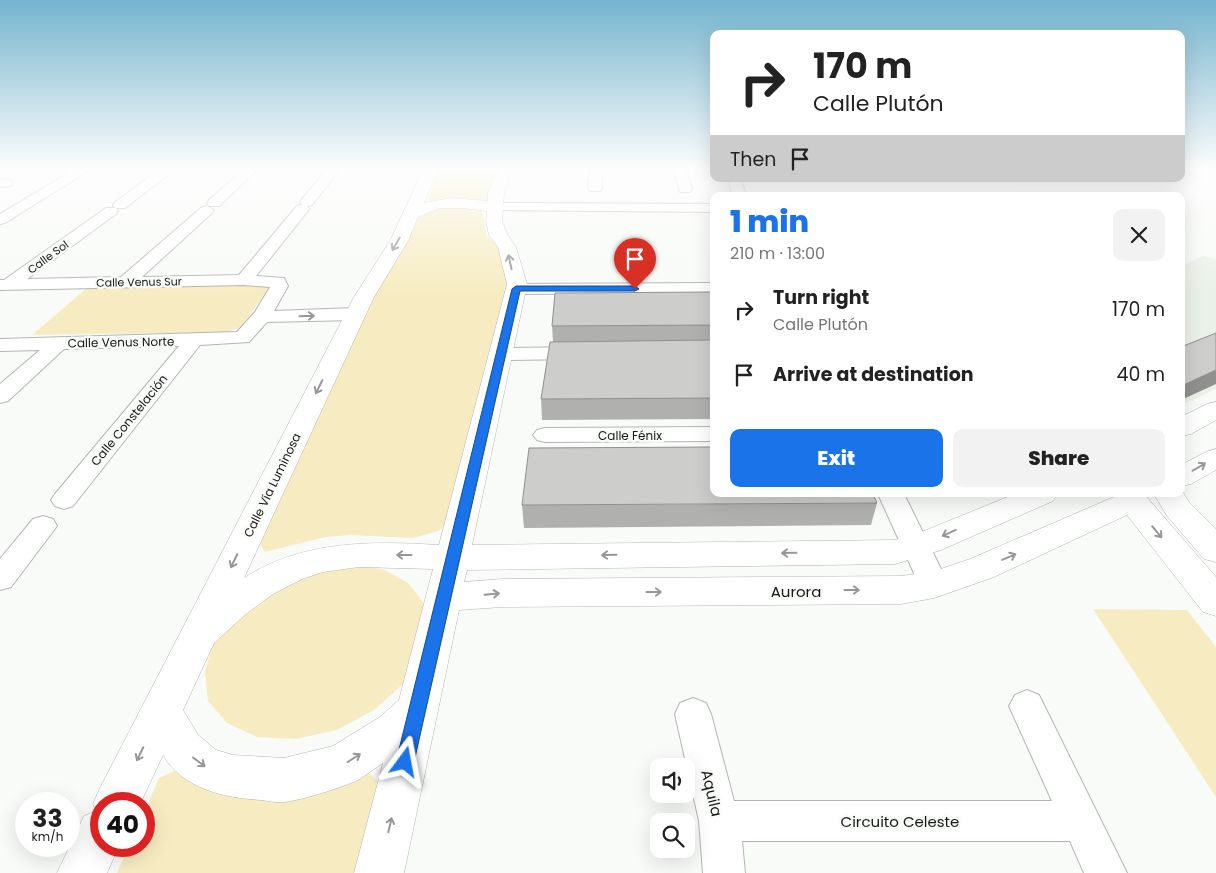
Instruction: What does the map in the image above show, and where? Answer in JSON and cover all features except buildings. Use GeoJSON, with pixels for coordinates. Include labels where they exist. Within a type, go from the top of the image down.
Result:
{"type":"FeatureCollection","features":[{"type":"Feature","properties":{"kind":"street"},"geometry":{"type":"LineString","coordinates":[[0,220],[19,209]]}},
{"type":"Feature","properties":{"kind":"street","name":"Calle Sol"},"geometry":{"type":"LineString","coordinates":[[4,285],[115,209]]}},
{"type":"Feature","properties":{"kind":"street"},"geometry":{"type":"LineString","coordinates":[[126,282],[207,209]]}},
{"type":"Feature","properties":{"kind":"street"},"geometry":{"type":"LineString","coordinates":[[244,280],[301,209]]}},
{"type":"Feature","properties":{"kind":"street","name":"Calle Vía Luminosa"},"geometry":{"type":"LineString","coordinates":[[122,792],[359,306],[399,241],[413,209]]}},
{"type":"Feature","properties":{"kind":"street"},"geometry":{"type":"LineString","coordinates":[[410,216],[422,209]]}},
{"type":"Feature","properties":{"kind":"street"},"geometry":{"type":"LineString","coordinates":[[379,873],[517,284],[507,247],[498,235],[494,209]]}},
{"type":"Feature","properties":{"kind":"street","name":"Calle Venus Sur"},"geometry":{"type":"LineString","coordinates":[[4,285],[244,280],[278,282],[279,286],[271,301]]}},
{"type":"Feature","properties":{"kind":"street"},"geometry":{"type":"LineString","coordinates":[[516,289],[710,288]]}},
{"type":"Feature","properties":{"kind":"street"},"geometry":{"type":"LineString","coordinates":[[260,317],[271,301],[359,306]]}},
{"type":"Feature","properties":{"kind":"street"},"geometry":{"type":"LineString","coordinates":[[260,317],[359,306]]}},
{"type":"Feature","properties":{"kind":"street","name":"Calle Venus Norte"},"geometry":{"type":"LineString","coordinates":[[0,345],[242,338],[260,317]]}},
{"type":"Feature","properties":{"kind":"street","name":"Calle Constelación"},"geometry":{"type":"LineString","coordinates":[[64,500],[194,340]]}},
{"type":"Feature","properties":{"kind":"street"},"geometry":{"type":"LineString","coordinates":[[0,396],[59,343]]}},
{"type":"Feature","properties":{"kind":"street"},"geometry":{"type":"LineString","coordinates":[[500,354],[597,353]]}},
{"type":"Feature","properties":{"kind":"street"},"geometry":{"type":"LineString","coordinates":[[1185,426],[1216,410]]}},
{"type":"Feature","properties":{"kind":"street","name":"Calle Fénix"},"geometry":{"type":"LineString","coordinates":[[545,436],[710,434]]}},
{"type":"Feature","properties":{"kind":"street"},"geometry":{"type":"LineString","coordinates":[[1185,475],[1216,458]]}},
{"type":"Feature","properties":{"kind":"street"},"geometry":{"type":"LineString","coordinates":[[892,497],[934,585]]}},
{"type":"Feature","properties":{"kind":"street"},"geometry":{"type":"LineString","coordinates":[[198,635],[242,596],[283,573],[305,564],[339,558],[364,556],[453,558],[895,552],[916,546],[1035,497]]}},
{"type":"Feature","properties":{"kind":"street"},"geometry":{"type":"LineString","coordinates":[[1129,497],[1216,602]]}},
{"type":"Feature","properties":{"kind":"street","name":"Aurora"},"geometry":{"type":"LineString","coordinates":[[443,598],[502,593],[901,590],[934,585],[1000,561],[1129,497]]}},
{"type":"Feature","properties":{"kind":"street"},"geometry":{"type":"LineString","coordinates":[[1171,497],[1178,509],[1216,550]]}},
{"type":"Feature","properties":{"kind":"street"},"geometry":{"type":"LineString","coordinates":[[0,578],[43,526]]}},
{"type":"Feature","properties":{"kind":"street"},"geometry":{"type":"LineString","coordinates":[[1027,706],[1106,873]]}},
{"type":"Feature","properties":{"kind":"street"},"geometry":{"type":"LineString","coordinates":[[162,709],[183,749],[202,766],[233,777],[284,780],[342,766],[395,731],[417,710]]}},
{"type":"Feature","properties":{"kind":"street","name":"Aquila"},"geometry":{"type":"LineString","coordinates":[[693,714],[719,822],[724,873]]}},
{"type":"Feature","properties":{"kind":"street","name":"Circuito Celeste"},"geometry":{"type":"LineString","coordinates":[[719,822],[1080,821]]}},
{"type":"Feature","properties":{"kind":"street"},"geometry":{"type":"LineString","coordinates":[[82,873],[90,856]]}},
{"type":"Feature","properties":{"kind":"shaded area"},"geometry":{"type":"Polygon","coordinates":[[[430,209],[477,209],[482,211],[487,236],[504,251],[509,284],[456,518],[438,531],[413,538],[351,535],[325,537],[265,552],[258,541],[364,313],[405,245],[421,213],[430,209]]]}},
{"type":"Feature","properties":{"kind":"shaded area"},"geometry":{"type":"Polygon","coordinates":[[[1203,256],[1216,259],[1216,389],[1185,403],[1185,264],[1203,256]]]}},
{"type":"Feature","properties":{"kind":"shaded area"},"geometry":{"type":"Polygon","coordinates":[[[263,284],[270,287],[241,327],[227,332],[32,335],[87,288],[263,284]]]}},
{"type":"Feature","properties":{"kind":"shaded area"},"geometry":{"type":"Polygon","coordinates":[[[357,564],[385,570],[408,583],[423,602],[427,627],[421,655],[403,684],[374,710],[337,730],[296,739],[257,737],[227,723],[208,701],[205,672],[213,643],[233,615],[292,576],[357,564]]]}},
{"type":"Feature","properties":{"kind":"shaded area"},"geometry":{"type":"Polygon","coordinates":[[[1093,609],[1187,610],[1216,647],[1216,797],[1093,609]]]}},
{"type":"Feature","properties":{"kind":"shaded area"},"geometry":{"type":"Polygon","coordinates":[[[179,769],[365,770],[385,788],[363,873],[117,873],[124,857],[155,857],[155,792],[153,792],[159,778],[179,769]]]}},
{"type":"Feature","properties":{"kind":"route"},"geometry":{"type":"LineString","coordinates":[[405,762],[516,289],[635,289]]}}]}
